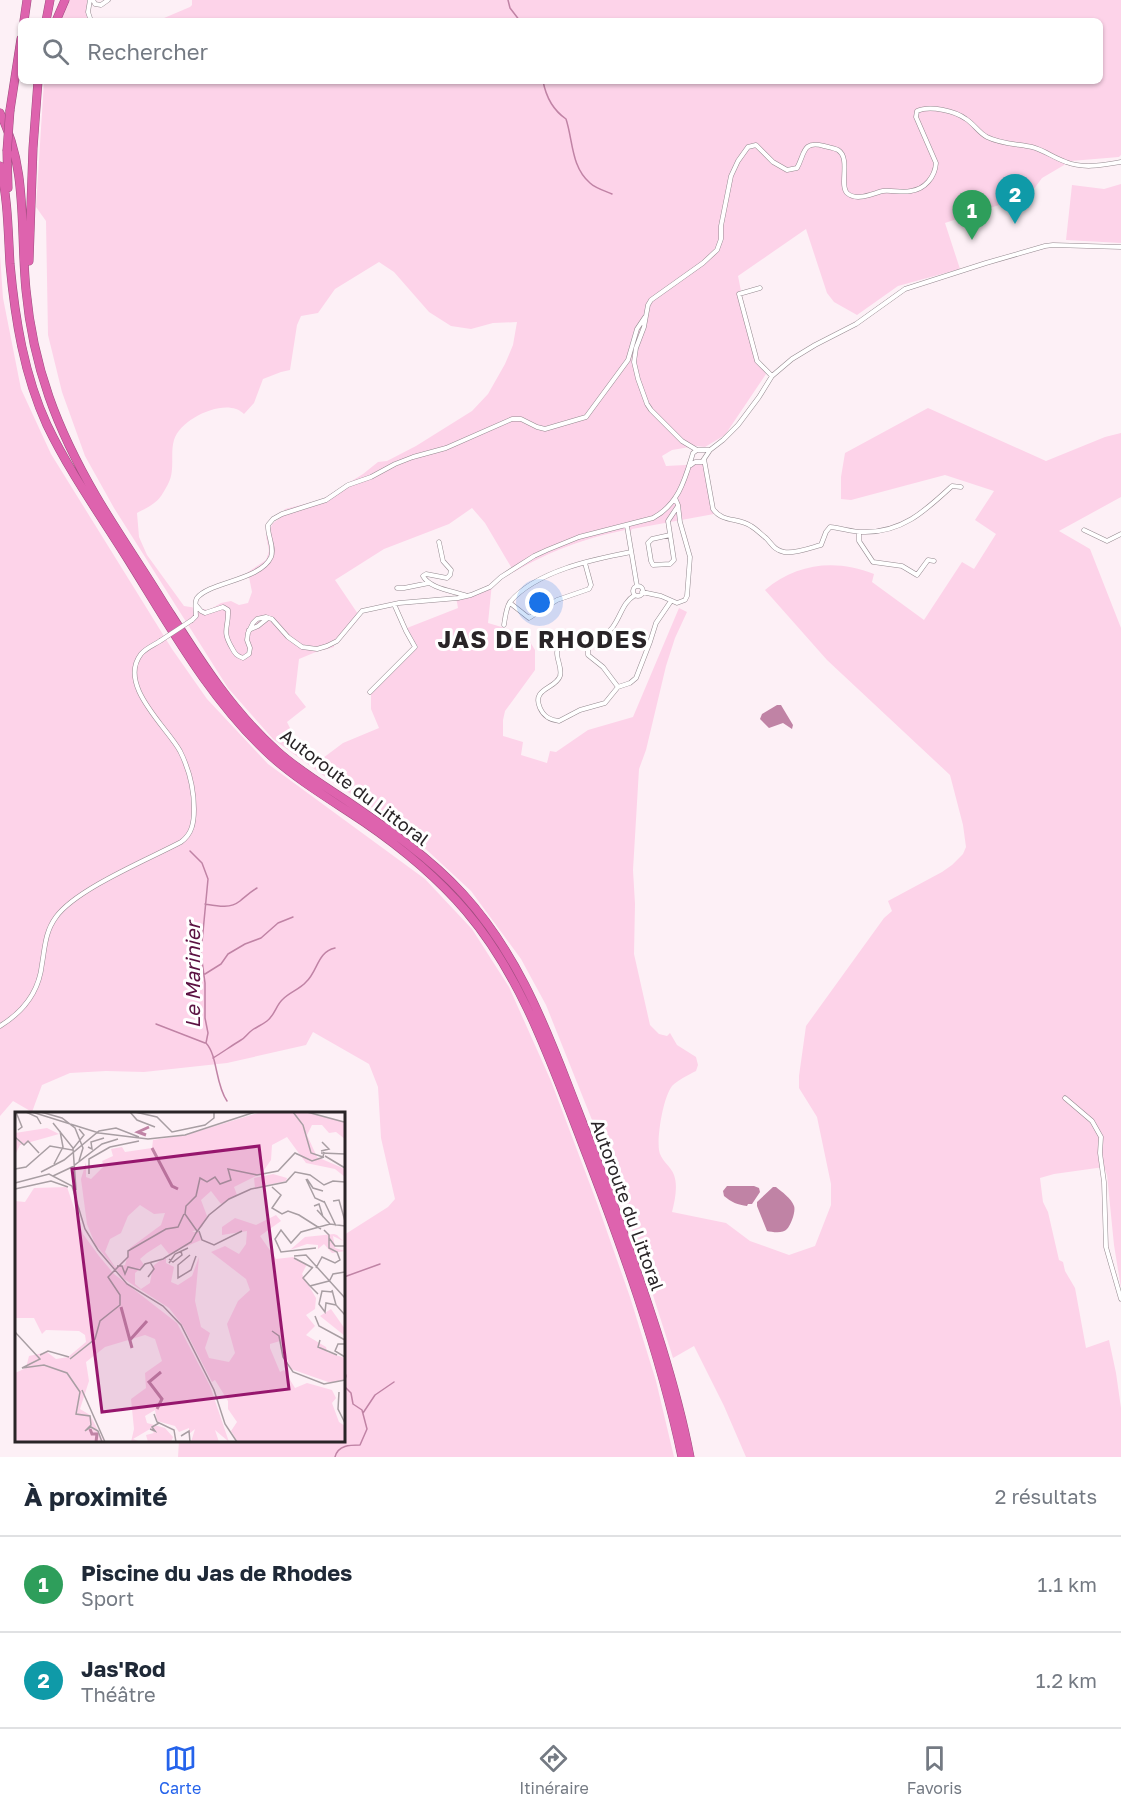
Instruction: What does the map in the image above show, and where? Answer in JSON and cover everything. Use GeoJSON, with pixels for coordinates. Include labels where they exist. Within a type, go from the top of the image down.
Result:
{"type":"FeatureCollection","features":[{"type":"Feature","properties":{"kind":"highway"},"geometry":{"type":"LineString","coordinates":[[24,18],[27,0]]}},
{"type":"Feature","properties":{"kind":"highway"},"geometry":{"type":"LineString","coordinates":[[47,18],[50,0]]}},
{"type":"Feature","properties":{"kind":"highway"},"geometry":{"type":"LineString","coordinates":[[57,18],[65,0]]}},
{"type":"Feature","properties":{"kind":"highway"},"geometry":{"type":"LineString","coordinates":[[18,58],[10,110],[7,152],[19,330]]}},
{"type":"Feature","properties":{"kind":"highway"},"geometry":{"type":"LineString","coordinates":[[29,307],[31,193],[39,84]]}},
{"type":"Feature","properties":{"kind":"highway","name":"Autoroute du Littoral"},"geometry":{"type":"LineString","coordinates":[[0,113],[11,138],[18,166],[26,289],[38,360],[60,428],[77,462],[110,518],[222,691],[241,716],[278,752],[391,831],[441,873],[462,893],[487,923],[519,972],[556,1053],[606,1182],[680,1408],[690,1457]]}},
{"type":"Feature","properties":{"kind":"highway","name":"Autoroute du Littoral"},"geometry":{"type":"LineString","coordinates":[[0,166],[5,195],[16,320],[35,394],[54,440],[87,497],[207,684],[235,720],[280,764],[390,840],[427,870],[466,910],[504,963],[526,1005],[597,1183],[637,1296],[661,1374],[682,1457]]}},
{"type":"Feature","properties":{"kind":"street"},"geometry":{"type":"LineString","coordinates":[[90,18],[88,12],[92,0],[95,4],[101,5],[108,0]]}},
{"type":"Feature","properties":{"kind":"street"},"geometry":{"type":"LineString","coordinates":[[961,487],[952,486],[927,509],[894,529],[859,532],[830,527],[825,532],[821,545],[789,552],[773,548],[767,539],[749,524],[719,516],[713,509],[706,465],[647,404],[638,379],[634,363],[649,302],[703,263],[717,250],[733,170],[750,146],[756,145],[773,162],[787,170],[797,168],[802,152],[812,144],[839,151],[845,172],[845,190],[851,195],[859,196],[886,191],[913,191],[921,188],[930,180],[936,163],[916,117],[917,111],[924,109],[961,116],[987,137],[1042,150],[1068,163],[1090,166],[1121,162]]}},
{"type":"Feature","properties":{"kind":"street"},"geometry":{"type":"LineString","coordinates":[[703,460],[710,450],[738,425],[772,376],[792,359],[856,324],[905,289],[1045,246],[1121,247]]}},
{"type":"Feature","properties":{"kind":"street"},"geometry":{"type":"LineString","coordinates":[[760,288],[739,294],[757,361],[772,376]]}},
{"type":"Feature","properties":{"kind":"street"},"geometry":{"type":"LineString","coordinates":[[0,1026],[19,1013],[34,992],[41,972],[47,934],[58,914],[86,892],[181,842],[188,837],[192,829],[194,799],[187,768],[172,738],[145,702],[136,677],[140,657],[146,650],[192,620],[196,615],[197,599],[200,595],[247,576],[268,561],[272,554],[268,525],[271,520],[282,514],[327,500],[348,485],[371,477],[398,463],[446,448],[512,419],[520,419],[545,429],[586,417],[628,360],[637,328],[645,316]]}},
{"type":"Feature","properties":{"kind":"street"},"geometry":{"type":"LineString","coordinates":[[637,328],[641,327],[643,330]]}},
{"type":"Feature","properties":{"kind":"street"},"geometry":{"type":"LineString","coordinates":[[635,334],[637,345]]}},
{"type":"Feature","properties":{"kind":"street"},"geometry":{"type":"LineString","coordinates":[[695,454],[710,450]]}},
{"type":"Feature","properties":{"kind":"street"},"geometry":{"type":"LineString","coordinates":[[196,605],[205,613],[223,607],[227,608],[226,638],[235,654],[242,658],[248,655],[250,650],[248,630],[257,619],[268,618],[276,621],[285,635],[305,648],[317,649],[327,646],[337,641],[360,612],[394,604],[448,600],[468,596],[489,587],[501,577],[547,550],[579,537],[642,523],[663,513],[684,484],[695,454]]}},
{"type":"Feature","properties":{"kind":"street"},"geometry":{"type":"LineString","coordinates":[[695,454],[703,460]]}},
{"type":"Feature","properties":{"kind":"street"},"geometry":{"type":"LineString","coordinates":[[671,602],[656,623],[639,672],[630,683],[618,687],[605,703],[580,710],[563,720],[553,720],[543,714],[539,699],[543,690],[557,681],[560,676],[557,654],[560,645],[571,639],[588,640],[600,637],[615,626],[624,605],[642,592],[661,596],[671,602],[681,602],[686,598],[691,563],[675,498]]}},
{"type":"Feature","properties":{"kind":"street"},"geometry":{"type":"LineString","coordinates":[[669,535],[652,539],[648,543],[653,565],[670,564],[674,560],[668,521],[678,505]]}},
{"type":"Feature","properties":{"kind":"street"},"geometry":{"type":"LineString","coordinates":[[627,526],[637,586],[641,587],[642,592]]}},
{"type":"Feature","properties":{"kind":"street"},"geometry":{"type":"LineString","coordinates":[[1084,530],[1107,541],[1121,534]]}},
{"type":"Feature","properties":{"kind":"street"},"geometry":{"type":"LineString","coordinates":[[859,532],[859,541],[873,562],[904,567],[917,575],[928,560],[934,561]]}},
{"type":"Feature","properties":{"kind":"street"},"geometry":{"type":"LineString","coordinates":[[439,542],[443,561],[451,572],[447,578],[431,574],[424,575],[423,578],[430,583],[468,596]]}},
{"type":"Feature","properties":{"kind":"street"},"geometry":{"type":"LineString","coordinates":[[504,625],[510,602],[545,577],[564,569],[631,552]]}},
{"type":"Feature","properties":{"kind":"street"},"geometry":{"type":"LineString","coordinates":[[510,602],[529,618],[557,600],[589,589],[591,585],[585,563]]}},
{"type":"Feature","properties":{"kind":"street"},"geometry":{"type":"LineString","coordinates":[[397,588],[430,583]]}},
{"type":"Feature","properties":{"kind":"street"},"geometry":{"type":"LineString","coordinates":[[635,595],[633,590],[637,586]]}},
{"type":"Feature","properties":{"kind":"street"},"geometry":{"type":"LineString","coordinates":[[370,692],[415,646],[394,604]]}},
{"type":"Feature","properties":{"kind":"street"},"geometry":{"type":"LineString","coordinates":[[588,640],[588,655],[603,667],[618,687]]}},
{"type":"Feature","properties":{"kind":"street"},"geometry":{"type":"LineString","coordinates":[[1065,1098],[1092,1121],[1101,1137],[1106,1247],[1121,1299]]}},
{"type":"Feature","properties":{"kind":"shaded area"},"geometry":{"type":"Polygon","coordinates":[[[69,0],[87,0],[90,18],[60,18],[69,0]]]}},
{"type":"Feature","properties":{"kind":"shaded area"},"geometry":{"type":"Polygon","coordinates":[[[192,0],[1121,0],[1121,155],[1119,157],[1071,161],[1042,178],[1028,197],[945,223],[960,269],[898,286],[857,315],[834,302],[827,293],[806,229],[738,276],[752,340],[766,374],[725,435],[705,447],[696,446],[672,450],[662,456],[666,466],[705,464],[714,514],[632,529],[627,533],[625,530],[595,537],[541,557],[514,572],[485,523],[472,508],[449,524],[384,549],[335,580],[360,617],[334,647],[299,659],[295,693],[306,707],[287,722],[295,738],[319,761],[343,743],[379,728],[371,709],[371,693],[418,647],[407,628],[458,608],[456,597],[470,595],[492,583],[488,623],[525,634],[535,650],[535,670],[505,711],[503,736],[523,742],[521,755],[547,763],[550,751],[556,752],[588,730],[633,717],[679,608],[687,612],[666,666],[646,750],[639,769],[633,870],[634,954],[650,1025],[659,1034],[667,1036],[670,1033],[677,1045],[696,1057],[698,1065],[696,1071],[677,1082],[669,1092],[661,1117],[659,1150],[675,1179],[676,1193],[672,1212],[726,1223],[750,1241],[789,1255],[815,1246],[831,1205],[831,1184],[817,1117],[799,1088],[806,1026],[884,918],[892,911],[888,901],[942,872],[963,854],[966,847],[963,825],[950,775],[827,660],[765,590],[790,574],[804,569],[817,566],[845,566],[874,574],[872,582],[924,620],[962,562],[974,569],[996,534],[975,520],[994,491],[945,475],[851,500],[841,499],[841,477],[845,453],[928,408],[1046,461],[1105,437],[1121,433],[1121,497],[1059,531],[1090,549],[1121,628],[1121,1288],[1107,1175],[1104,1167],[1040,1178],[1043,1202],[1048,1212],[1059,1260],[1063,1262],[1065,1271],[1075,1288],[1086,1348],[1109,1340],[1121,1408],[1121,1457],[746,1457],[694,1346],[673,1358],[608,1160],[546,1005],[521,959],[471,891],[402,827],[331,781],[273,739],[228,688],[114,508],[85,456],[62,392],[48,335],[46,221],[36,207],[44,84],[1103,84],[1103,18],[164,18],[190,7],[192,0]],[[379,262],[335,289],[318,313],[301,316],[297,325],[290,370],[263,379],[254,403],[244,414],[237,409],[210,410],[191,420],[178,433],[173,445],[172,472],[169,482],[156,501],[137,513],[139,537],[147,555],[184,606],[209,610],[221,603],[231,601],[239,605],[248,603],[252,592],[248,572],[266,560],[269,551],[266,536],[285,509],[321,500],[378,462],[387,461],[416,446],[472,411],[488,394],[513,345],[517,322],[493,323],[471,329],[451,326],[429,312],[394,272],[379,262]]]}},
{"type":"Feature","properties":{"kind":"shaded area"},"geometry":{"type":"Polygon","coordinates":[[[1121,184],[1121,243],[1066,240],[1072,185],[1104,189],[1121,184]]]}},
{"type":"Feature","properties":{"kind":"shaded area"},"geometry":{"type":"Polygon","coordinates":[[[0,255],[3,298],[21,389],[51,454],[172,649],[207,699],[268,764],[425,879],[472,929],[509,987],[551,1081],[630,1297],[656,1381],[674,1457],[178,1457],[179,1442],[345,1442],[345,1234],[388,1207],[395,1199],[381,1138],[378,1087],[369,1064],[313,1032],[306,1045],[227,1063],[144,1072],[70,1073],[42,1085],[32,1112],[13,1101],[0,1116],[0,255]]]}},
{"type":"Feature","properties":{"kind":"shaded area"},"geometry":{"type":"Polygon","coordinates":[[[781,705],[793,725],[792,729],[783,723],[769,728],[760,719],[762,714],[781,705]]]}},
{"type":"Feature","properties":{"kind":"shaded area"},"geometry":{"type":"Polygon","coordinates":[[[727,1186],[754,1186],[759,1188],[760,1192],[752,1204],[744,1206],[724,1196],[723,1191],[727,1186]]]}},
{"type":"Feature","properties":{"kind":"shaded area"},"geometry":{"type":"Polygon","coordinates":[[[773,1187],[776,1187],[793,1203],[793,1218],[785,1231],[767,1231],[757,1206],[757,1202],[773,1187]]]}},
{"type":"Feature","properties":{"kind":"waterway"},"geometry":{"type":"LineString","coordinates":[[508,0],[510,8],[518,18]]}},
{"type":"Feature","properties":{"kind":"waterway"},"geometry":{"type":"LineString","coordinates":[[544,84],[551,103],[566,119],[579,169],[592,185],[612,194]]}},
{"type":"Feature","properties":{"kind":"waterway","name":"Le Marinier"},"geometry":{"type":"LineString","coordinates":[[190,851],[202,863],[208,879],[201,953],[208,1033],[206,1043],[213,1055],[220,1087],[227,1101]]}},
{"type":"Feature","properties":{"kind":"waterway"},"geometry":{"type":"LineString","coordinates":[[205,904],[232,905],[257,888]]}},
{"type":"Feature","properties":{"kind":"waterway"},"geometry":{"type":"LineString","coordinates":[[205,974],[221,964],[228,954],[261,938],[278,923],[293,917]]}},
{"type":"Feature","properties":{"kind":"waterway"},"geometry":{"type":"LineString","coordinates":[[213,1058],[270,1019],[283,999],[310,978],[325,953],[335,948]]}},
{"type":"Feature","properties":{"kind":"waterway"},"geometry":{"type":"LineString","coordinates":[[156,1024],[205,1043]]}},
{"type":"Feature","properties":{"kind":"waterway"},"geometry":{"type":"LineString","coordinates":[[345,1277],[380,1264]]}},
{"type":"Feature","properties":{"kind":"waterway","name":"Le Marinier"},"geometry":{"type":"LineString","coordinates":[[345,1373],[345,1380]]}},
{"type":"Feature","properties":{"kind":"waterway"},"geometry":{"type":"LineString","coordinates":[[363,1413],[375,1395],[394,1382]]}},
{"type":"Feature","properties":{"kind":"waterway","name":"Le Marinier"},"geometry":{"type":"LineString","coordinates":[[335,1457],[342,1448],[360,1445],[367,1429],[362,1410],[353,1404],[351,1393],[345,1387]]}},
{"type":"Feature","properties":{"kind":"place","name":"Jas'Rod"},"geometry":{"type":"Point","coordinates":[1015,224]}},
{"type":"Feature","properties":{"kind":"place","name":"Piscine du Jas de Rhodes"},"geometry":{"type":"Point","coordinates":[972,240]}},
{"type":"Feature","properties":{"kind":"district","name":"JAS DE RHODES"},"geometry":{"type":"Point","coordinates":[543,638]}}]}
